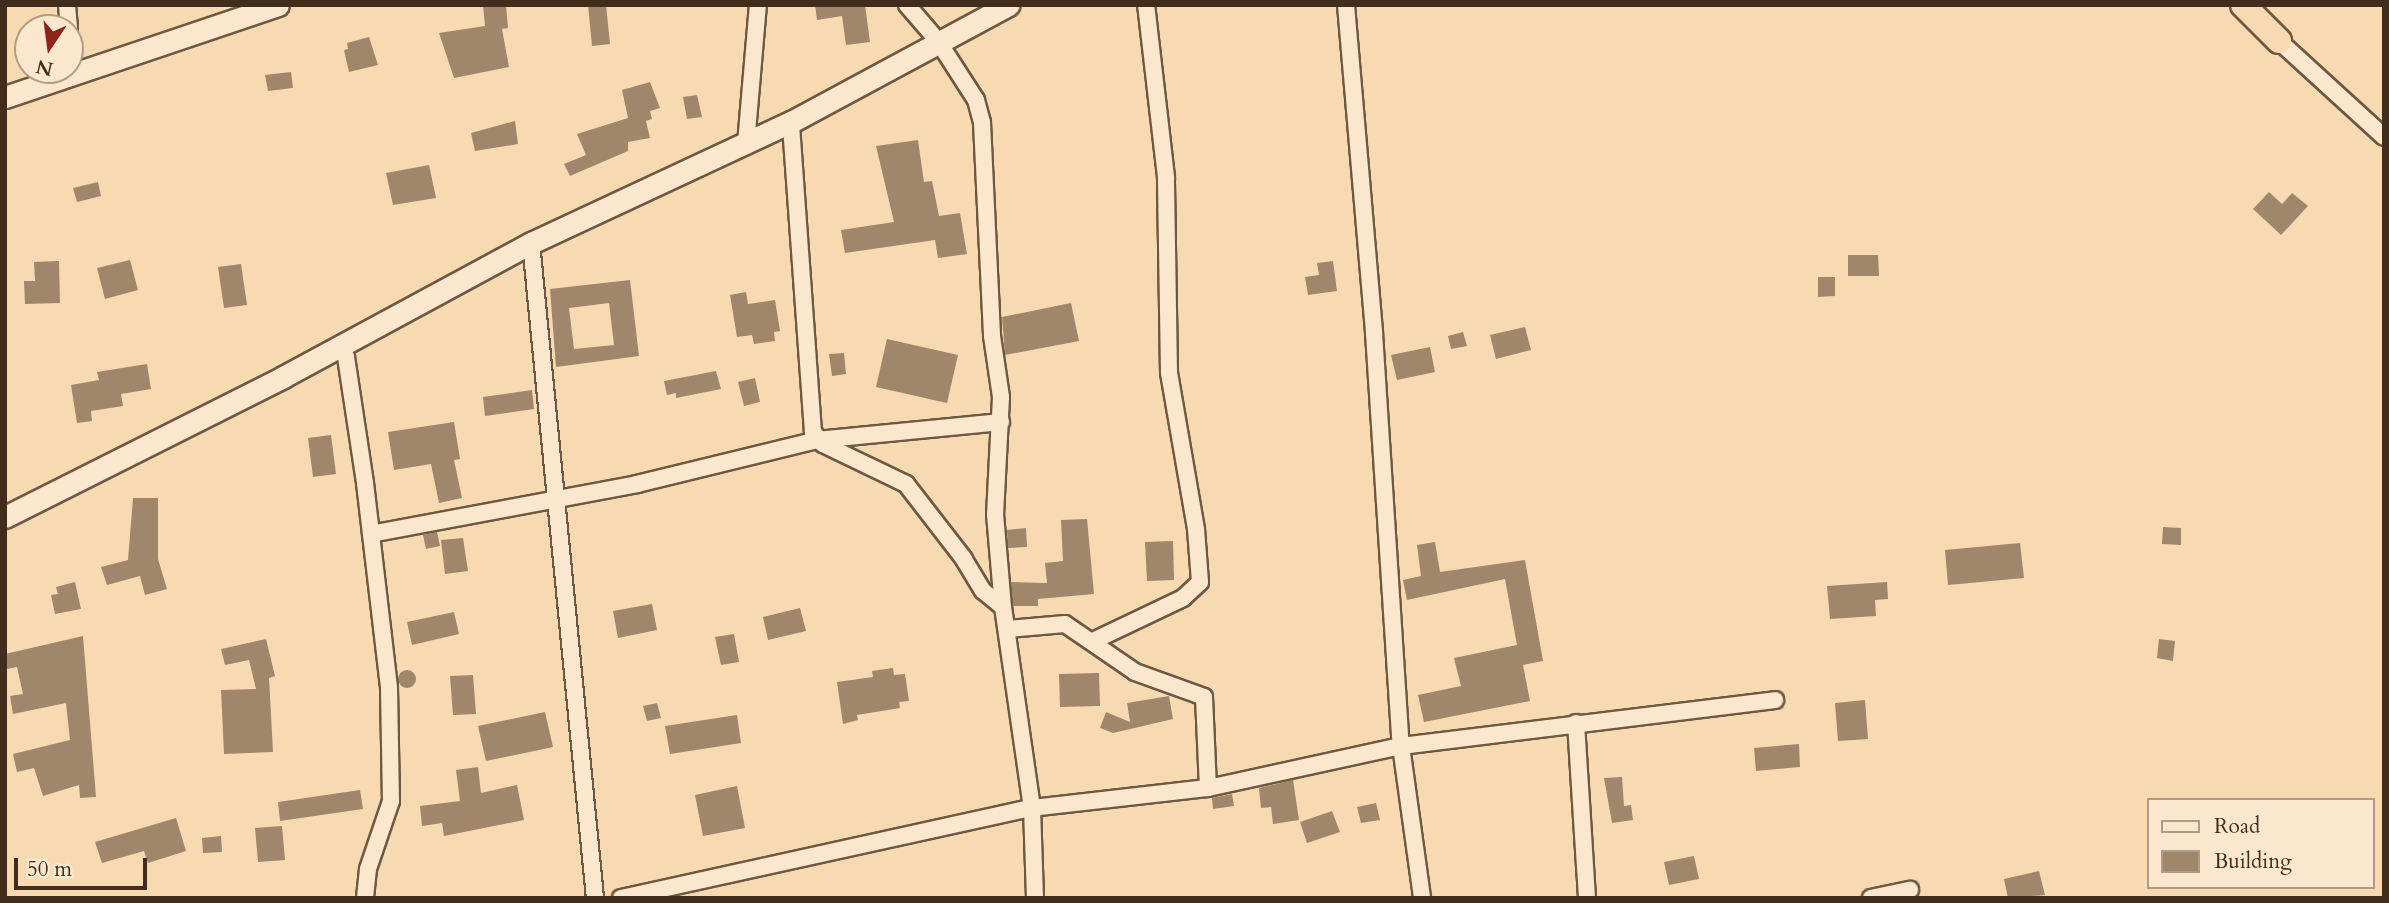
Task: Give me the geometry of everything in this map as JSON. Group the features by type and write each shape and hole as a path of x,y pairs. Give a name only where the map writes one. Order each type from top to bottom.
{"highway":[{"path":"2243,5 2279,41"}],"main road":[{"path":"84,70 247,10 278,5"},
{"path":"5,517 340,346 531,243 791,122 1008,5"},
{"path":"5,97 43,84"}],"street":[{"path":"746,144 758,5"},
{"path":"907,5 938,41 976,100 982,123 1001,422 995,514 1003,607 1032,808 1035,898"},
{"path":"1093,641 1183,598 1200,582 1196,529 1169,373 1166,177 1158,78 1146,5"},
{"path":"1346,5 1374,333 1401,746 1422,898"},
{"path":"2279,41 2384,137"},
{"path":"791,122 810,417 817,440 906,484 964,559 983,592 1003,607"},
{"path":"531,243 595,898"},
{"path":"340,346 346,357 389,688 391,801 368,869 365,898"},
{"path":"371,534 556,499 783,451 817,440 1001,422"},
{"path":"1008,629 1065,624 1135,671 1204,697 1208,788"},
{"path":"621,898 1032,808 1208,788 1401,746 1775,700"},
{"path":"1576,723 1587,898"},
{"path":"1871,898 1910,890"}],"building":[{"path":"483,5 506,5 508,28 502,29 509,67 454,78 439,33 485,26"},
{"path":"588,5 606,5 610,44 592,46"},
{"path":"815,5 865,5 870,42 846,45 842,16 817,20"},
{"path":"369,37 378,65 349,72 344,50 348,49 347,43"},
{"path":"291,72 293,88 268,91 265,75"},
{"path":"650,82 660,108 650,111 652,119 646,121 650,138 628,142 628,151 570,176 564,164 586,155 577,134 628,118 622,90"},
{"path":"697,95 702,117 687,119 683,97"},
{"path":"515,121 518,144 475,151 471,133"},
{"path":"918,140 924,182 932,181 939,216 960,213 967,254 938,258 935,240 845,253 841,230 894,222 876,146"},
{"path":"429,165 436,198 393,205 386,173"},
{"path":"98,182 101,196 77,202 73,188"},
{"path":"2269,192 2282,204 2292,193 2308,206 2281,235 2253,209"},
{"path":"1848,255 1878,255 1879,276 1848,276"},
{"path":"130,260 138,290 105,299 97,268"},
{"path":"59,261 60,303 25,304 24,281 35,281 34,262"},
{"path":"1333,261 1337,291 1308,295 1305,277 1319,275 1317,263"},
{"path":"241,264 247,305 224,308 218,267"},
{"path":"1818,277 1835,277 1835,296 1818,297"},
{"path":"630,280 639,356 556,367 550,289","holes":["609,303 614,345 574,349 569,308"]},
{"path":"746,292 748,304 775,300 780,331 774,332 775,341 754,344 752,335 737,337 730,295"},
{"path":"1071,303 1079,341 1005,355 1002,317"},
{"path":"1525,327 1531,350 1496,359 1490,335"},
{"path":"1463,332 1467,346 1451,349 1448,336"},
{"path":"887,339 958,355 947,403 876,387"},
{"path":"1430,347 1435,372 1397,380 1391,355"},
{"path":"844,353 846,374 832,376 829,354"},
{"path":"147,364 151,389 121,394 123,406 91,411 92,421 77,423 71,385 99,380 97,372"},
{"path":"716,371 721,389 676,398 676,393 667,395 664,381"},
{"path":"755,378 760,402 744,406 738,382"},
{"path":"532,390 534,409 485,416 483,397"},
{"path":"454,422 460,459 454,460 462,498 439,503 431,464 394,470 388,432"},
{"path":"331,435 336,474 313,477 308,438"},
{"path":"133,498 158,498 158,559 167,589 145,595 140,576 107,585 101,567 128,560"},
{"path":"1087,519 1094,594 1038,599 1038,606 1013,606 1011,582 1047,583 1045,563 1063,561 1061,520"},
{"path":"2163,527 2181,528 2181,545 2162,544"},
{"path":"1026,528 1027,547 1008,548 1007,530"},
{"path":"437,532 440,546 426,549 423,535"},
{"path":"463,538 468,571 445,574 441,540"},
{"path":"1173,541 1174,580 1147,581 1145,542"},
{"path":"1435,542 1440,572 1525,560 1543,661 1523,665 1530,701 1424,722 1418,695 1461,686 1454,658 1517,645 1505,579 1407,600 1403,580 1421,576 1417,545"},
{"path":"2020,543 2024,578 1948,585 1945,550"},
{"path":"75,582 81,609 55,614 51,595 58,594 56,587"},
{"path":"1887,582 1888,599 1875,600 1876,616 1830,619 1827,586"},
{"path":"652,604 657,630 618,638 613,611"},
{"path":"800,608 806,631 768,640 763,617"},
{"path":"454,612 459,634 412,645 407,622"},
{"path":"734,634 739,662 721,665 715,637"},
{"path":"83,636 96,797 80,798 79,785 43,796 34,768 17,772 13,754 70,740 66,703 13,714 10,696 23,694 17,667 7,669 5,654"},
{"path":"266,639 275,676 269,678 273,752 224,754 221,690 256,689 249,660 225,665 221,649"},
{"path":"2159,639 2175,641 2173,661 2157,658"},
{"path":"893,668 894,675 905,674 909,701 899,702 900,708 857,715 858,720 843,724 837,682 873,677 872,671"},
{"path":"407,670 413,673 416,679 413,685 407,688 401,685 398,679 401,673"},
{"path":"1099,673 1100,706 1060,707 1059,674"},
{"path":"473,675 476,714 453,715 450,676"},
{"path":"1169,696 1173,719 1113,733 1100,728 1106,712 1130,722 1127,703"},
{"path":"1865,700 1868,739 1838,741 1835,703"},
{"path":"657,703 661,718 647,721 643,706"},
{"path":"545,712 553,747 486,761 478,726"},
{"path":"737,715 741,743 670,754 665,726"},
{"path":"1799,744 1800,767 1756,771 1754,748"},
{"path":"478,767 481,793 517,785 524,820 444,836 442,823 422,826 420,806 460,801 456,770"},
{"path":"1622,777 1624,806 1631,805 1633,820 1612,823 1604,778"},
{"path":"1293,780 1299,820 1273,824 1271,807 1261,808 1259,788"},
{"path":"737,786 745,828 703,836 695,795"},
{"path":"360,790 363,809 280,821 278,802"},
{"path":"1232,794 1234,806 1213,809 1212,798"},
{"path":"1376,803 1380,820 1361,823 1357,807"},
{"path":"1332,811 1340,832 1307,843 1300,822"},
{"path":"176,818 186,851 148,863 144,851 102,863 95,842"},
{"path":"282,826 285,860 258,862 255,828"},
{"path":"221,836 222,852 203,853 202,838"},
{"path":"1694,856 1699,879 1669,885 1664,862"},
{"path":"2039,871 2045,895 2008,898 2004,879"}]}
